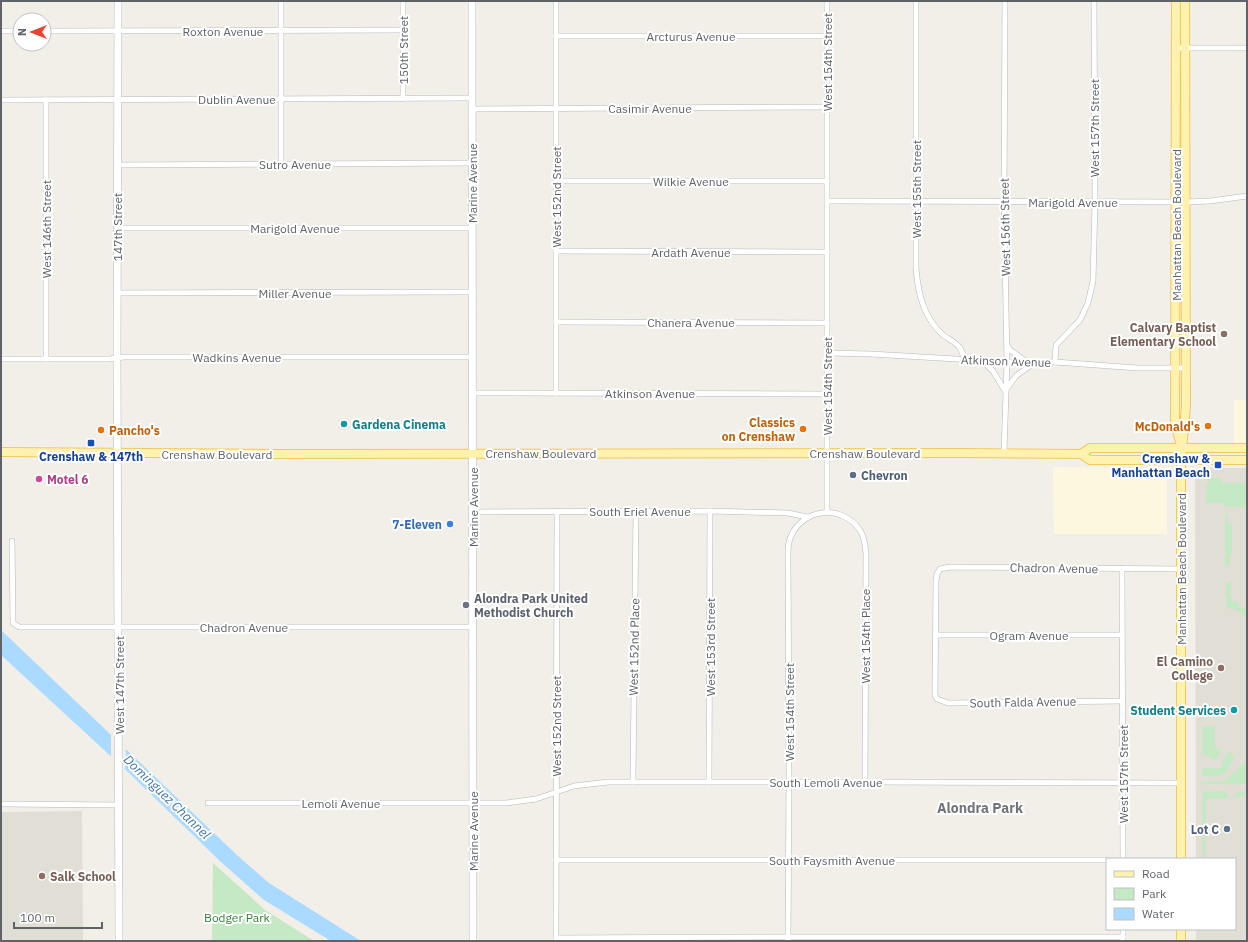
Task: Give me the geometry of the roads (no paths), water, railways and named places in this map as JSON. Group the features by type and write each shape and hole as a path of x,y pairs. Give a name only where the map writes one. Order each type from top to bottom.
{"main road":[{"name":"Manhattan Beach Boulevard","path":"1176,1 1175,368 1176,424 1182,448"},
{"name":"Manhattan Beach Boulevard","path":"1181,858 1181,460 1186,424 1186,1"},
{"name":"Crenshaw Boulevard","path":"1081,454 1090,448 1247,448"},
{"name":"Crenshaw Boulevard","path":"1,452 118,454 1004,453 1081,454 1090,460 1247,460"},
{"path":"1180,930 1181,941"}],"street":[{"name":"147th Street","path":"118,1 118,454"},
{"path":"281,1 281,165"},
{"name":"150th Street","path":"403,1 403,99"},
{"name":"Marine Avenue","path":"472,1 473,941"},
{"name":"West 152nd Street","path":"556,1 556,393"},
{"name":"West 154th Street","path":"827,1 827,512"},
{"name":"West 155th Street","path":"916,1 916,268 920,298 924,309 936,327 942,334 959,347 965,359"},
{"name":"West 156th Street","path":"1004,453 1007,362 1004,202 1005,1"},
{"name":"West 157th Street","path":"1055,362 1056,345 1080,320 1092,291 1095,202 1094,1"},
{"name":"Roxton Avenue","path":"52,30 402,30"},
{"path":"1,31 12,31"},
{"name":"Arcturus Avenue","path":"556,36 827,36"},
{"path":"1176,48 1247,48"},
{"name":"Dublin Avenue","path":"1,100 472,98"},
{"name":"West 146th Street","path":"46,100 46,359"},
{"name":"Casimir Avenue","path":"472,109 827,107"},
{"name":"Sutro Avenue","path":"117,164 281,165 472,163"},
{"name":"Wilkie Avenue","path":"556,181 827,181"},
{"name":"Marigold Avenue","path":"827,201 1186,202 1210,201 1247,196"},
{"name":"Marigold Avenue","path":"118,228 472,228"},
{"name":"Ardath Avenue","path":"556,251 827,252"},
{"name":"Miller Avenue","path":"117,293 473,292"},
{"name":"Chanera Avenue","path":"556,322 827,323"},
{"path":"1006,344 1010,350 1028,362"},
{"name":"Atkinson Avenue","path":"827,353 1007,362 1055,362 1138,368 1186,368"},
{"name":"Wadkins Avenue","path":"1,359 109,359 124,357 473,357"},
{"path":"981,360 993,371 1005,391 1016,376 1036,362"},
{"name":"Atkinson Avenue","path":"473,393 827,394"},
{"name":"West 147th Street","path":"118,454 119,941"},
{"name":"West 152nd Street","path":"556,939 557,511"},
{"name":"West 152nd Place","path":"633,782 636,511"},
{"name":"South Eriel Avenue","path":"473,512 710,511 788,513 807,517"},
{"name":"West 153rd Street","path":"709,782 710,511"},
{"path":"807,517 816,513 827,512"},
{"name":"West 154th Place","path":"827,512 842,516 853,522 861,532 865,542 865,782"},
{"name":"West 154th Street","path":"788,939 788,555 789,542 793,532 807,517"},
{"name":"Chadron Avenue","path":"12,541 13,623 19,627 473,627"},
{"name":"Chadron Avenue","path":"936,635 936,581 937,574 940,569 950,567 1181,569"},
{"name":"West 157th Street","path":"1122,568 1123,858"},
{"name":"Ogram Avenue","path":"936,635 1122,635"},
{"name":"South Falda Avenue","path":"936,635 935,695 937,699 948,703 1123,701"},
{"name":"South Lemoli Avenue","path":"473,803 517,802 536,799 574,786 597,783 1181,783"},
{"name":"Lemoli Avenue","path":"208,804 473,803"},
{"path":"1,804 119,805"},
{"name":"South Faysmith Avenue","path":"556,860 1106,860"},
{"path":"556,939 1123,939"}],"water":[{"name":"Dominguez Channel","path":"1,630 238,856 269,883 361,941 331,941 264,900 221,862 128,772 1,655"}],"place":[{"name":"Calvary Baptist Elementary School","path":"1224,334"},
{"name":"Gardena Cinema","path":"344,424"},
{"name":"McDonald's","path":"1208,426"},
{"name":"Classics on Crenshaw","path":"803,429"},
{"name":"Pancho's","path":"101,430"},
{"name":"Crenshaw & 147th","path":"91,443"},
{"name":"Crenshaw & Manhattan Beach","path":"1218,465"},
{"name":"Chevron","path":"853,475"},
{"name":"Motel 6","path":"39,479"},
{"name":"7-Eleven","path":"450,524"},
{"name":"Alondra Park United Methodist Church","path":"466,605"},
{"name":"El Camino College","path":"1221,668"},
{"name":"Student Services","path":"1234,710"},
{"name":"Lot C","path":"1227,829"},
{"name":"Salk School","path":"42,876"}],"district":[{"name":"Alondra Park","path":"980,808"}],"park label":[{"name":"Bodger Park","path":"237,917"}]}
